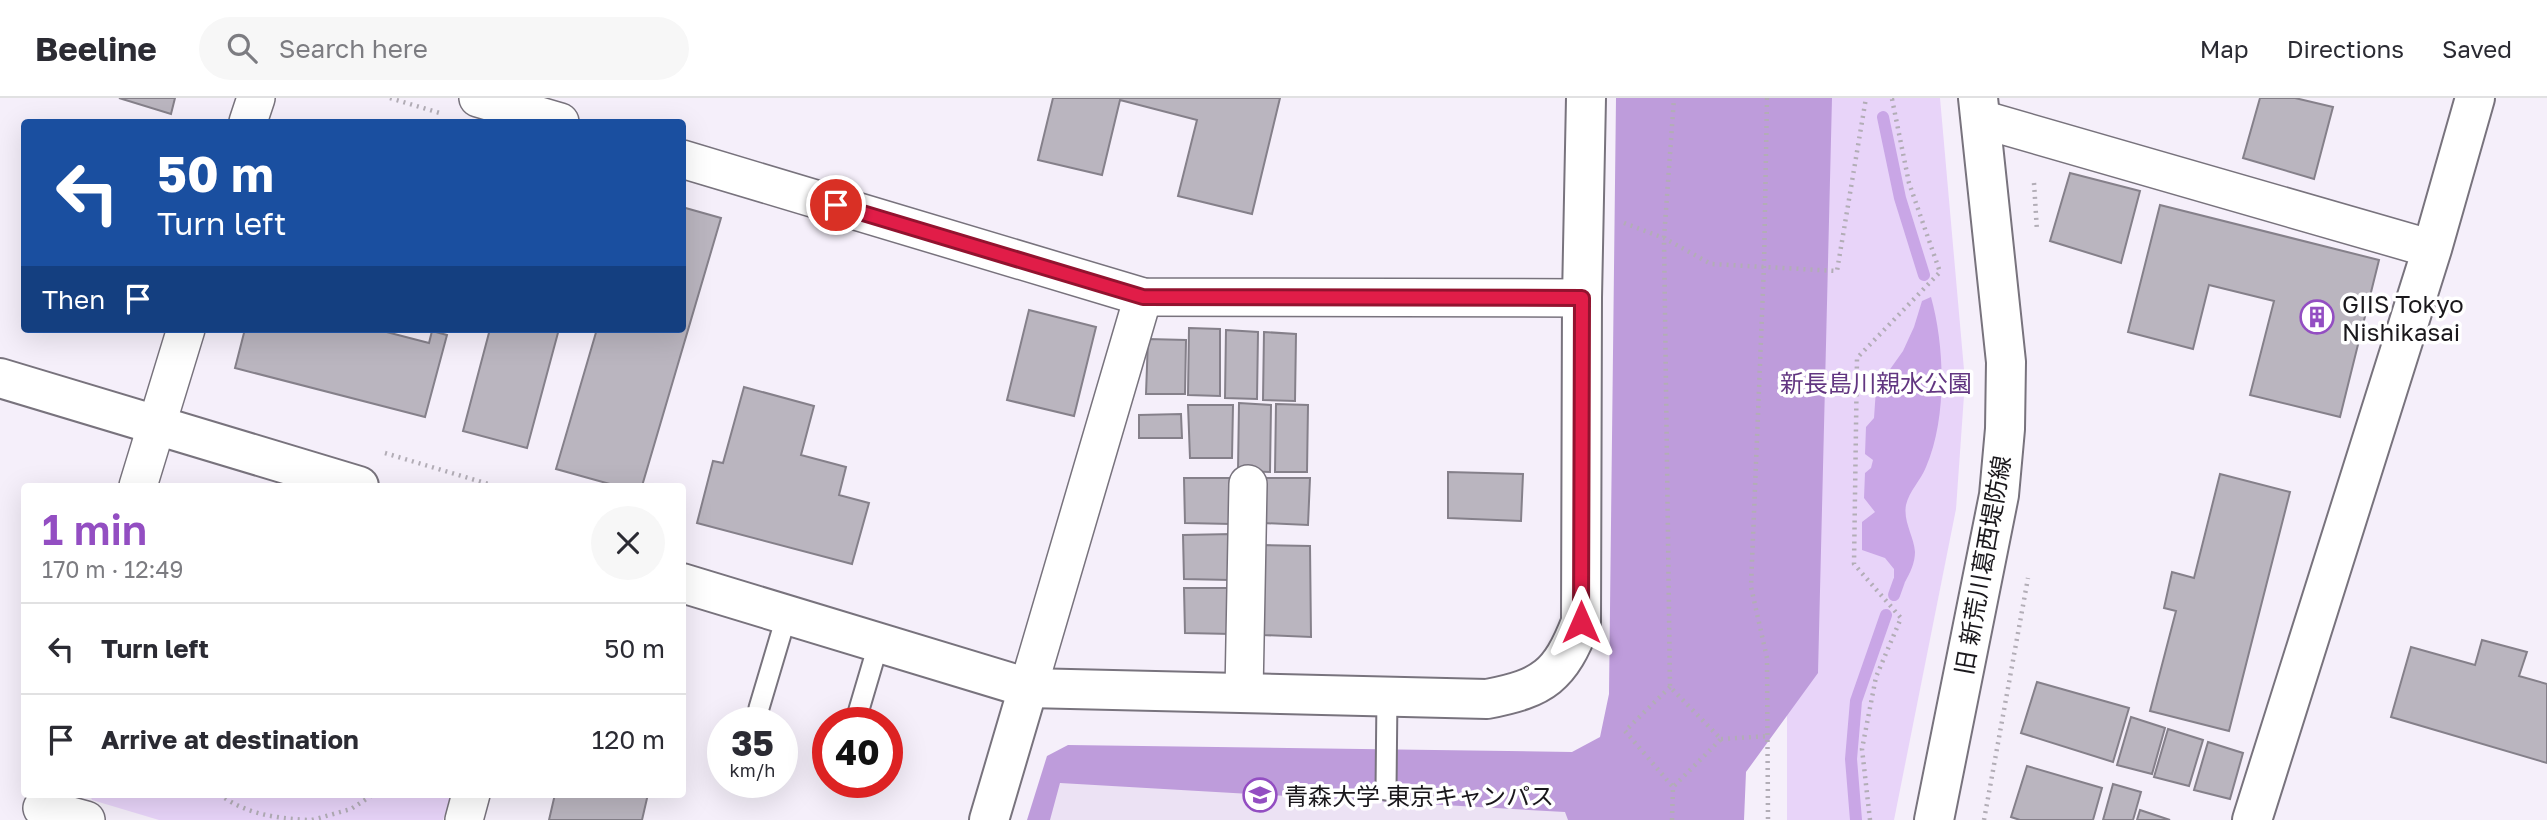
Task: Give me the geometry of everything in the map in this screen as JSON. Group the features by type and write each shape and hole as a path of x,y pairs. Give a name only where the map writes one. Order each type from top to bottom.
{"street":[{"path":"249,119 256,98"},
{"path":"686,584 1028,688 1487,699 1520,692 1552,676 1570,651 1581,622 1586,98"},
{"path":"2252,820 2432,249 2475,98"},
{"path":"464,107 541,119"},
{"path":"1980,109 2432,249"},
{"name":"旧 新荒川葛西堤防線","path":"1934,820 1999,495 2005,429 2006,362 1980,109"},
{"path":"686,160 1143,297 1582,298"},
{"path":"989,820 1143,297"},
{"path":"139,483 185,333"},
{"path":"0,377 156,427 349,483"},
{"path":"1244,693 1248,484"},
{"path":"464,820 470,798"},
{"path":"42,808 86,820"}],"lane":[{"path":"759,707 787,614"},
{"path":"860,707 879,642"},
{"path":"1386,790 1387,696"}],"path":[{"path":"390,98 464,107"},
{"path":"1674,98 1664,237 1670,687 1721,739"},
{"path":"1767,98 1764,265 1751,587 1767,658 1768,820"},
{"path":"1619,220 1664,237 1712,264 1837,271 1866,98"},
{"path":"1870,820 1863,749 1876,677 1902,618 1854,564 1857,358 1940,272 1909,183 1892,99 1889,98"},
{"path":"378,451 485,483"},
{"path":"1670,687 1625,731 1672,787 1672,820"},
{"path":"1672,787 1721,739 1769,736"},
{"path":"224,798 232,804 270,818 307,820"},
{"path":"312,820 351,809 367,798"},
{"path":"252,820 254,813"}],"shaded area":[{"path":"1616,98 1832,98 1818,673 1746,772 1744,820 1568,820 1565,812 1060,783 1050,820 1027,820 1047,756 1068,745 1572,752 1600,737 1609,694"},
{"path":"1931,297 1939,338 1941,405 1933,448 1924,472 1906,505 1906,517 1915,552 1905,582 1894,579 1894,569 1885,558 1862,550 1862,522 1875,512 1864,498 1865,473 1871,468 1873,460 1865,454 1866,427 1874,418 1876,389 1903,351 1922,301"},
{"name":"青森大学 東京キャンパス","path":"1046,770 1575,801 1581,820 1031,820"}],"green space":[{"name":"新長島川親水公園","path":"1790,98 1940,98 1965,381 1956,509 1894,820 1787,820"},
{"path":"91,798 450,798 443,820 159,820"}],"building":[{"path":"119,98 175,98 171,114"},
{"path":"1053,98 1280,98 1252,214 1178,196 1197,120 1120,100 1102,175 1038,160"},
{"path":"2260,98 2295,98 2333,107 2314,179 2243,158"},
{"path":"2070,173 2140,191 2121,263 2050,241"},
{"name":"GIIS Tokyo Nishikasai","path":"2160,205 2379,260 2340,417 2250,395 2274,301 2209,285 2193,349 2128,332"},
{"path":"686,208 721,218 643,483 606,483 556,469 596,333 686,333"},
{"path":"1029,310 1096,327 1074,416 1007,400"},
{"path":"1189,328 1220,329 1220,396 1188,395"},
{"path":"1226,330 1258,332 1257,399 1225,398"},
{"path":"1264,332 1296,334 1295,401 1263,400"},
{"path":"244,333 390,333 429,343 432,333 447,335 425,417 235,368"},
{"path":"489,333 558,333 527,448 463,431"},
{"path":"1148,339 1186,340 1185,394 1146,394"},
{"path":"744,387 814,406 801,455 846,467 839,495 869,503 852,564 697,523 713,461 723,463"},
{"path":"1239,403 1271,405 1270,472 1238,471"},
{"path":"1276,404 1308,405 1307,472 1275,472"},
{"path":"1188,405 1233,405 1232,458 1190,458"},
{"path":"1181,414 1182,438 1139,438 1139,415"},
{"path":"1448,472 1523,474 1521,521 1448,518"},
{"path":"2220,474 2290,492 2229,731 2150,711 2176,611 2164,608 2172,572 2194,578"},
{"path":"1184,478 1232,478 1231,524 1185,523"},
{"path":"1262,478 1310,478 1308,525 1263,523"},
{"path":"1231,534 1230,580 1184,579 1183,535"},
{"path":"1263,545 1310,546 1311,637 1263,635"},
{"path":"1184,588 1232,588 1231,634 1185,633"},
{"path":"2482,640 2527,652 2519,676 2547,684 2547,763 2391,717 2411,647 2475,665"},
{"path":"2037,682 2129,708 2113,762 2021,733"},
{"path":"2131,717 2165,728 2152,774 2117,765"},
{"path":"2168,729 2203,740 2189,786 2154,777"},
{"path":"2208,742 2243,753 2230,799 2194,790"},
{"path":"2027,766 2102,788 2093,820 2020,820 2011,817"},
{"path":"2113,784 2141,792 2133,820 2103,820"},
{"path":"554,798 647,798 642,820 549,820"},
{"path":"2140,810 2170,820 2137,820"}],"waterway":[{"path":"1883,117 1900,198 1924,275"},
{"path":"1894,595 1899,581"},
{"path":"1856,820 1851,759 1856,701 1886,615"}],"place":[{"name":"GIIS Tokyo Nishikasai","path":"2317,317"},
{"name":"青森大学 東京キャンパス","path":"1260,795"}],"route":[{"path":"836,205 1143,297 1582,298 1581,622"}]}
